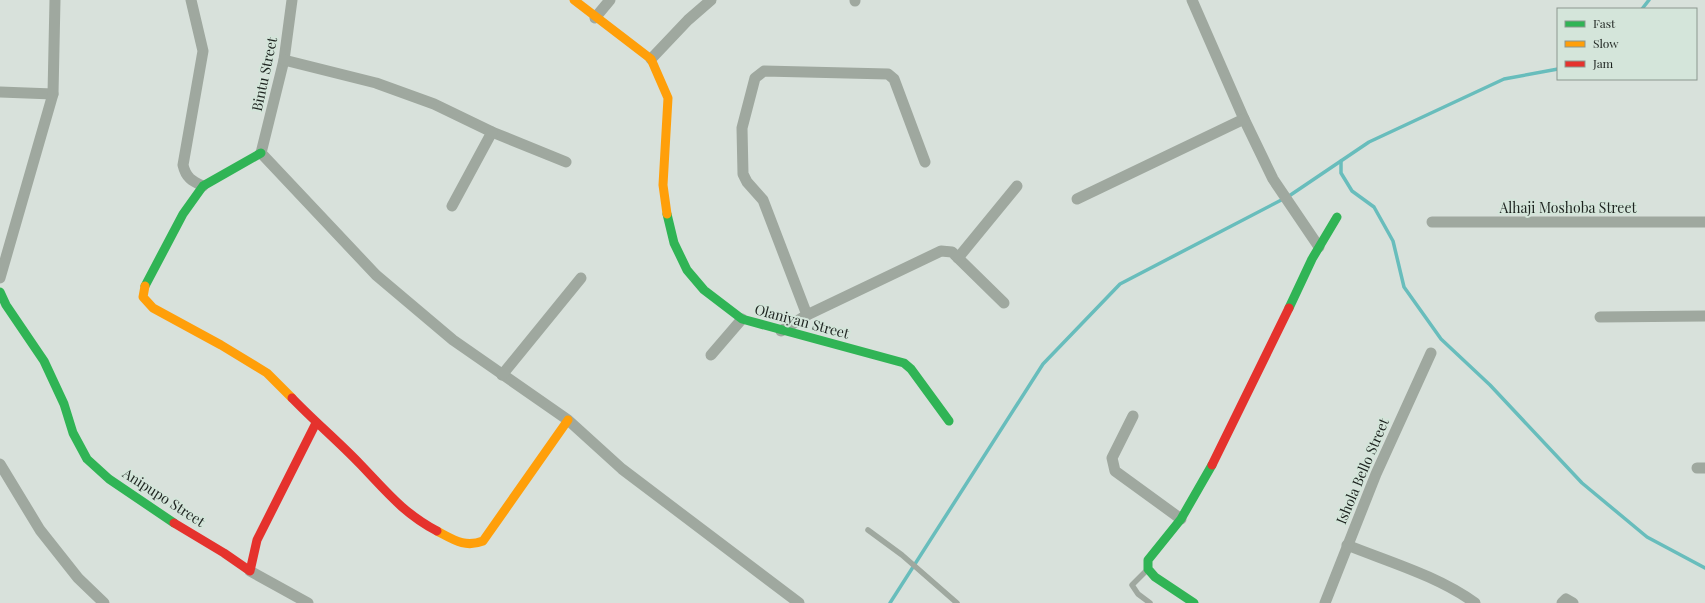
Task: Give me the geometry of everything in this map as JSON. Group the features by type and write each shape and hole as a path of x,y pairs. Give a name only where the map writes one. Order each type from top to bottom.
{"street":[{"path":"0,278 53,94 55,0"},
{"path":"192,0 202,50 183,165 185,173 190,180 203,186"},
{"name":"Bintu Street","path":"261,153 284,60 292,0"},
{"path":"574,0 595,18 651,59 688,20 711,0"},
{"path":"595,18 610,0"},
{"path":"1192,0 1244,119 1273,179 1291,208 1319,247"},
{"name":"Olaniyan Street","path":"651,59 668,98 663,185 667,215 674,243 687,270 704,290 742,319 780,331 904,363 911,369 949,421"},
{"path":"284,60 376,83 434,104 492,132 566,162"},
{"path":"807,315 763,200 747,182 743,174 742,128 754,78 764,71 888,74 894,79 925,162"},
{"path":"0,92 53,94"},
{"path":"1077,199 1244,119"},
{"path":"452,206 492,132"},
{"path":"568,420 483,541 473,545 458,542 417,520 391,498 359,463 316,424 267,373 221,345 153,308 143,297 145,285 179,222 203,186 261,153 376,275 453,340 568,420 622,469 799,603"},
{"path":"958,258 1017,186"},
{"path":"1194,603 1155,577 1148,569 1148,560 1181,519 1216,459 1278,327 1319,247 1337,217"},
{"name":"Alhaji Moshoba Street","path":"1432,222 1705,222"},
{"path":"780,331 807,315 941,251 952,252 1004,303"},
{"path":"502,375 581,278"},
{"name":"Anipupo Street","path":"0,292 6,305 44,361 64,404 73,433 87,459 109,479 155,512 224,553 250,571"},
{"path":"1600,317 1705,316"},
{"path":"711,355 742,319"},
{"name":"Ishola Bello Street","path":"1325,603 1376,474 1431,353"},
{"path":"1133,416 1112,458 1115,471 1181,519"},
{"path":"308,603 250,571 257,540 316,424"},
{"path":"0,464 40,530 78,578 104,603"},
{"path":"1347,545 1425,577 1462,594 1475,603"},
{"path":"1562,603 1566,599 1573,603"}],"lane":[{"path":"868,530 902,555 957,603"},
{"path":"1148,569 1132,585 1138,594 1150,603"}],"waterway":[{"path":"1643,8 1649,0"},
{"path":"890,603 1043,364 1120,284 1289,196 1369,142 1504,79 1557,69"},
{"path":"1341,161 1341,173 1352,191 1374,207 1393,241 1404,287 1441,339 1490,385 1582,483 1647,537 1705,568"}],"traffic: fast":[{"path":"145,286 183,214 203,186 261,153"},
{"path":"667,214 674,243 687,270 704,290 742,319 904,363 911,369 949,421"},
{"path":"1289,308 1312,259 1337,217"},
{"path":"0,292 6,305 44,361 64,404 73,433 87,459 109,479 174,523"},
{"path":"1194,603 1155,577 1148,569 1148,560 1181,519 1212,465"}],"traffic: slow":[{"path":"574,0 651,59 668,98 663,185 667,214"},
{"path":"145,286 143,297 153,308 221,345 267,373 292,398"},
{"path":"437,531 460,542 471,544 483,541 568,420"}],"traffic: jam":[{"path":"1212,465 1289,308"},
{"path":"292,398 396,501 414,517 437,531"},
{"path":"174,523 224,553 250,571 257,540 316,423"}]}
